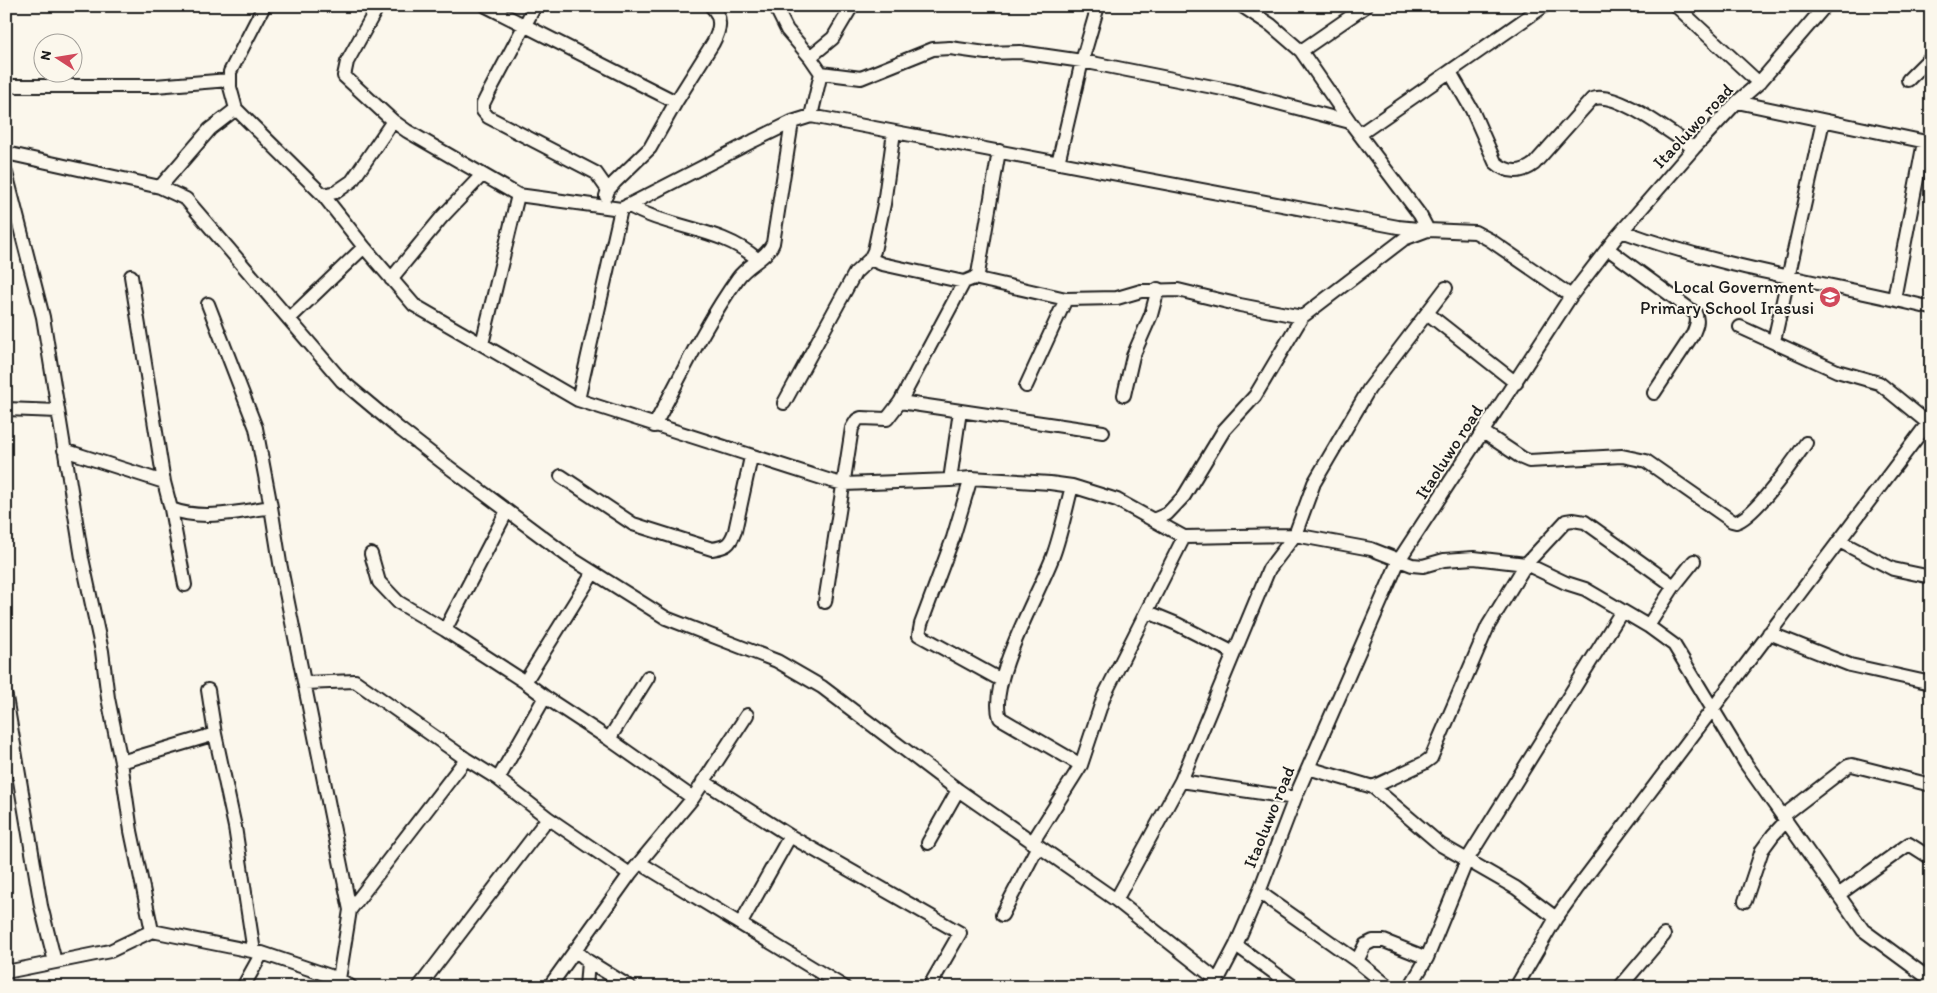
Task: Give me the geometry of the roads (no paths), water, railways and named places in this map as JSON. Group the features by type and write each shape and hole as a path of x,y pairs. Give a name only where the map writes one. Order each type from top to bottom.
{"street":[{"path":"264,6 230,72 229,80 236,109 323,195 364,247 414,305 578,400 831,482 844,484 971,478 1072,486 1118,500 1184,537 1295,535 1371,549 1412,565 1423,566 1444,560 1474,558 1526,564 1566,583 1598,595 1648,626 1674,645 1746,764 1863,930 1927,981"},
{"path":"378,6 347,62 344,76 393,121 518,195 624,207 714,235 747,250 757,259"},
{"path":"486,6 676,102"},
{"path":"535,6 483,104 483,111 488,118 596,173 608,190"},
{"path":"602,206 608,190 650,148 718,34 720,23 717,12 711,6"},
{"path":"775,6 787,30 821,73 812,116"},
{"path":"810,57 833,38 852,6"},
{"path":"1058,162 1082,61 1098,6"},
{"path":"1242,6 1271,25 1301,51 1350,122 1420,215 1428,230"},
{"path":"1301,51 1366,6"},
{"path":"1360,134 1544,6"},
{"path":"1676,6 1759,83"},
{"name":"Itaoluwo road","path":"1215,984 1236,945 1259,892 1295,798 1399,560 1571,296 1622,232 1694,148 1737,102 1759,83 1825,6"},
{"path":"821,73 861,78 933,49 941,48 986,53 1020,52 1082,61 1233,91 1350,122"},
{"path":"1908,80 1931,57"},
{"path":"1450,72 1472,110 1495,162 1500,167 1509,171 1518,172 1526,170 1534,164 1592,99 1598,97 1616,100 1628,106 1694,148"},
{"path":"6,86 155,86 229,80"},
{"path":"1737,102 1928,142 1894,299"},
{"path":"160,187 210,129 236,109"},
{"path":"578,400 624,207 792,122 812,116 1398,227 1475,232 1490,240 1571,296"},
{"path":"323,195 336,192 352,181 393,121"},
{"path":"1774,341 1823,121"},
{"path":"654,426 713,317 740,276 757,259 770,251 773,243 792,122"},
{"path":"784,403 855,273 870,259 874,251 884,204 894,132"},
{"path":"824,602 854,424 861,418 887,419 900,402 969,280 980,268 999,151"},
{"path":"6,154 160,187 186,199 342,381 397,427 507,511 593,573 666,618 777,661 822,687 958,790 1116,900 1215,984"},
{"path":"6,173 43,317 82,558 102,651 108,698 122,762 130,831 152,931"},
{"path":"391,279 442,217 482,175"},
{"path":"482,344 518,195"},
{"path":"1153,520 1167,514 1184,496 1224,430 1255,396 1302,317 1404,239 1428,230"},
{"path":"1622,232 1661,246 1788,277 1931,308"},
{"path":"289,319 364,247"},
{"path":"1608,249 1695,313 1698,318 1693,334 1654,392"},
{"path":"870,259 882,264 1066,299 1117,298 1140,291 1158,289 1178,290 1302,317"},
{"path":"131,276 164,482 185,585"},
{"path":"1116,900 1181,781 1269,569 1295,535 1314,483 1364,398 1446,288"},
{"path":"1124,395 1133,356 1151,315 1158,289"},
{"path":"1026,386 1066,299"},
{"path":"208,304 256,428 280,563 350,910 339,979"},
{"path":"1427,313 1516,383"},
{"path":"1516,987 1556,918 1712,708 1930,421 1880,383 1837,370 1740,327"},
{"path":"900,402 1103,432"},
{"path":"6,409 58,411"},
{"path":"950,480 960,412"},
{"path":"1483,432 1529,461 1622,456 1646,461 1736,522 1747,516 1780,480 1806,443"},
{"path":"64,450 164,482"},
{"path":"562,476 633,524 712,549 724,548 731,542 735,531 751,457"},
{"path":"971,478 953,538 921,624 919,635 1002,680"},
{"path":"1072,486 1053,556 1022,624 1002,680 998,711 1000,718 1081,765"},
{"path":"171,509 184,514 221,514 271,507"},
{"path":"445,630 507,511"},
{"path":"1373,787 1431,758 1488,626 1526,564 1566,521 1585,522 1674,586"},
{"path":"1002,915 1035,845 1081,765 1104,696 1148,612 1184,537"},
{"path":"1839,541 1893,569 1931,577"},
{"path":"371,554 379,582 398,602 525,682 693,798"},
{"path":"1648,626 1674,586 1694,561"},
{"path":"525,682 593,573"},
{"path":"1410,987 1427,958 1467,860 1622,611"},
{"path":"1148,612 1177,624 1234,653"},
{"path":"1770,632 1850,665 1931,683"},
{"path":"609,739 648,677"},
{"path":"304,683 355,681 466,759 498,779 548,818 630,874"},
{"path":"208,690 258,952 243,987"},
{"path":"6,697 12,760 41,906 55,962"},
{"path":"498,779 545,697"},
{"path":"548,987 630,874 693,798 747,715"},
{"path":"122,762 215,734"},
{"path":"350,910 466,759"},
{"path":"1745,901 1762,850 1785,819 1848,766 1852,765 1931,785"},
{"path":"1308,768 1373,787 1441,845 1516,888 1556,918"},
{"path":"703,781 790,836 960,933 929,987"},
{"path":"1181,781 1295,798"},
{"path":"928,843 958,790"},
{"path":"418,987 548,818"},
{"path":"741,923 790,836"},
{"path":"1838,895 1909,844 1931,858"},
{"path":"640,863 844,987"},
{"path":"1259,892 1357,961 1389,987"},
{"path":"6,972 110,951 152,931 258,952 339,979 351,987"},
{"path":"1620,987 1664,935"},
{"path":"1357,961 1365,945 1379,940 1427,958"},
{"path":"1236,945 1294,987"},
{"path":"575,950 588,961 630,987"},
{"path":"586,987 588,961"}],"place":[{"name":"Local Government Primary School Irasusi","path":"1830,297"}]}
